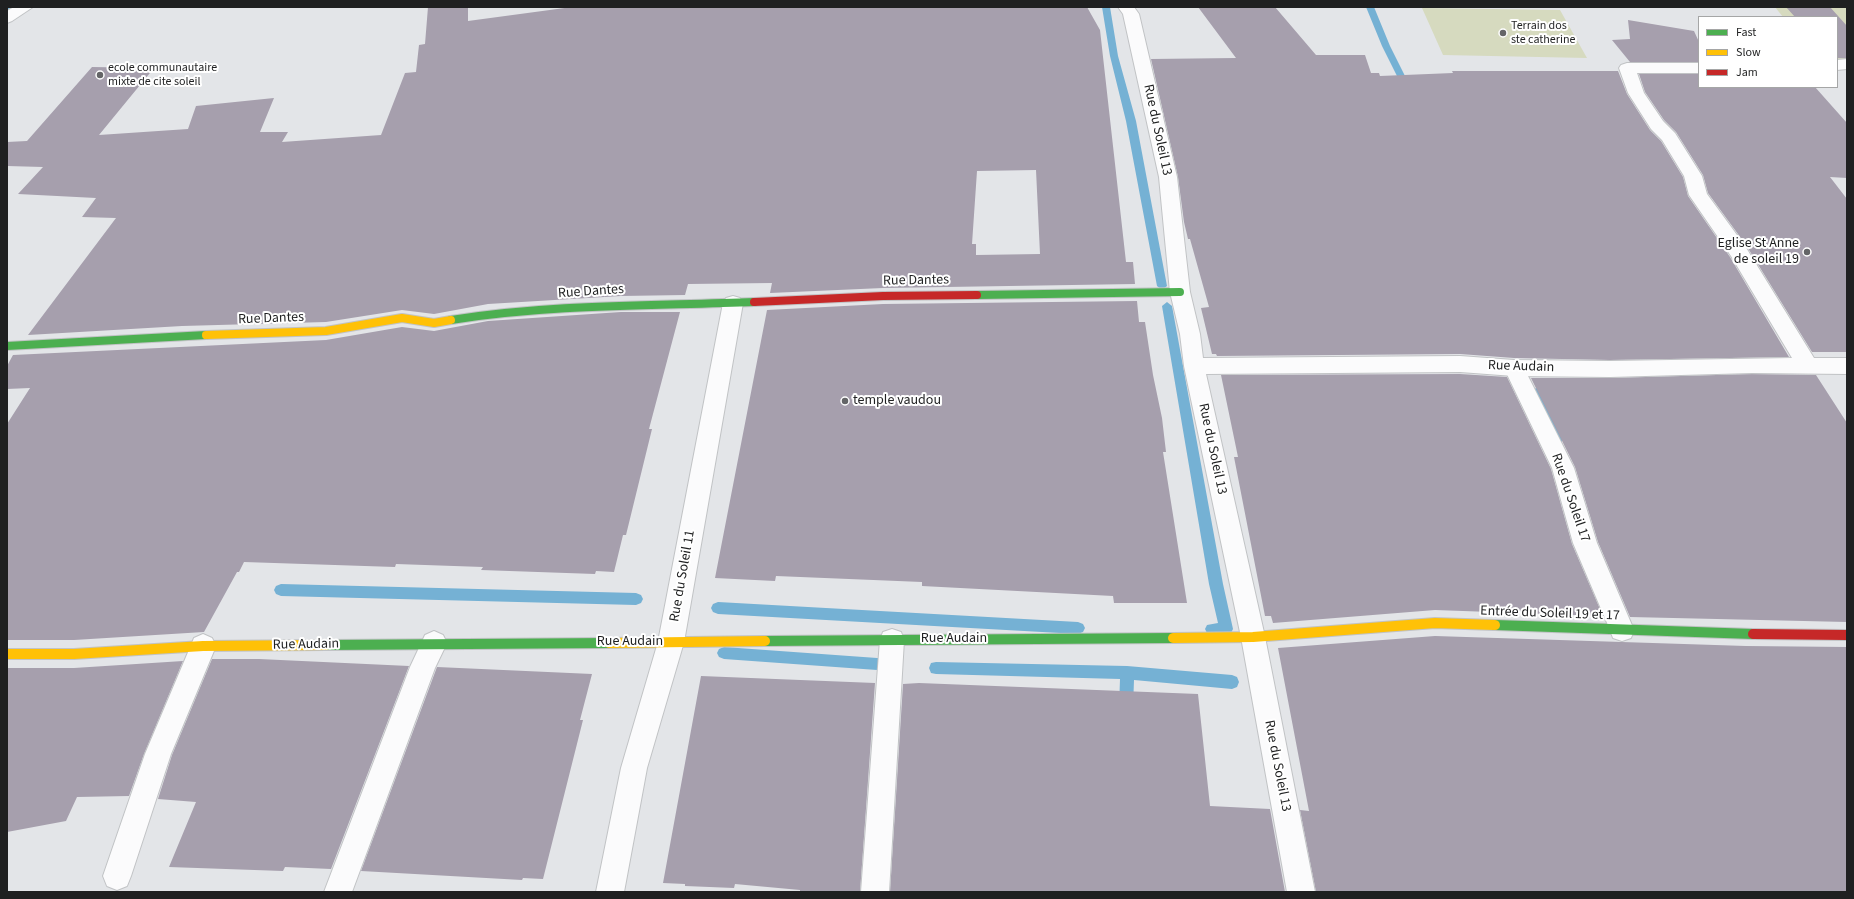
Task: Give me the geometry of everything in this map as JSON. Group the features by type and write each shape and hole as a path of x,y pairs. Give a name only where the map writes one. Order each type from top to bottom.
{"street":[{"path":"7,18 25,7"},
{"name":"Rue du Soleil 13","path":"1126,7 1131,14 1168,177 1180,292 1190,334 1194,366 1253,637 1302,892"},
{"path":"1698,68 1627,68 1636,93 1657,125 1669,136 1692,176 1698,195 1738,251 1808,366"},
{"name":"Rue Dantes","path":"7,346 182,336 326,331 402,318 434,323 488,313 621,304 733,303 890,295 1180,292"},
{"name":"Rue du Soleil 11","path":"610,892 634,768 671,642 733,303"},
{"name":"Rue Audain","path":"1194,366 1460,364 1514,368 1610,369 1752,365 1847,366"},
{"name":"Rue du Soleil 17","path":"1514,368 1563,468 1585,543 1622,630"},
{"name":"Entrée du Soleil 19 et 17","path":"1253,637 1435,624 1847,635"},
{"name":"Rue Audain","path":"7,654 74,654 203,646 1253,637"},
{"path":"875,892 892,640"},
{"path":"338,892 423,668 434,643"},
{"path":"117,876 158,754 203,646"}],"green space":[{"path":"1775,7 1847,7 1847,69 1838,69 1838,16 1782,16"},
{"name":"Terrain dos ste catherine","path":"1422,8 1560,10 1587,58 1443,55"}],"building":[{"path":"428,7 468,7 468,21 572,7 1087,7 1100,30 1126,262 1133,262 1135,284 883,288 770,293 772,283 688,284 685,295 621,296 488,304 434,314 402,310 326,322 182,326 28,335 116,218 82,217 96,198 18,194 43,167 7,166 7,142 27,141 92,67 154,68 99,135 188,129 196,106 274,98 260,132 288,132 282,142 381,135 405,73 416,72 419,45 425,44","holes":["1036,170 1040,254 976,255 976,244 972,244 977,171"]},
{"path":"1198,7 1275,7 1316,55 1365,55 1371,73 1379,73 1380,76 1453,73 1452,71 1618,71 1627,94 1650,130 1661,141 1683,177 1688,196 1730,257 1789,357 1610,360 1514,358 1460,354 1217,356 1216,354 1212,354 1201,308 1209,307 1184,222 1178,177 1151,59 1236,58"},
{"path":"1786,7 1830,7 1847,26 1847,58 1838,58 1838,16 1794,16"},
{"path":"1628,20 1694,31 1698,40 1698,62 1630,62 1612,40 1630,39"},
{"path":"1639,74 1698,74 1698,88 1816,88 1847,123 1847,178 1830,177 1847,199 1847,352 1812,352 1746,245 1708,193 1703,175 1676,132 1664,120 1645,92"},
{"path":"1137,301 1139,322 1145,322 1153,375 1162,418 1166,452 1163,452 1187,603 1114,603 1113,596 922,586 922,582 776,576 775,581 715,578 767,310 883,304"},
{"path":"621,312 680,312 649,429 652,429 626,535 623,535 614,572 596,571 595,574 481,570 483,567 396,564 395,567 244,562 204,632 74,640 7,640 7,424 30,388 7,389 7,366 13,355 326,340 402,327 434,331 488,321"},
{"path":"1460,374 1507,377 1551,469 1572,544 1603,616 1435,610 1273,623 1271,616 1265,616 1234,457 1238,457 1221,375"},
{"path":"1752,374 1816,375 1847,423 1847,622 1630,617 1598,542 1575,467 1531,378 1610,378"},
{"path":"1435,636 1746,646 1847,647 1847,892 1316,892 1300,810 1309,811 1278,648"},
{"path":"212,659 259,659 409,666 331,869 285,867 283,871 169,867 196,802 158,799 172,755"},
{"path":"183,661 144,754 129,796 77,797 66,821 7,832 7,668 74,668"},
{"path":"437,667 592,674 580,720 583,720 543,879 523,878 522,880 361,871"},
{"path":"701,676 875,683 860,892 800,892 800,890 735,884 734,888 685,886 685,884 663,883"},
{"path":"919,683 1198,694 1210,806 1270,809 1285,892 890,892 903,684"}],"waterway":[{"path":"1106,7 1114,56 1131,121 1162,286"},
{"path":"1370,7 1386,46 1408,90"},
{"path":"1167,306 1216,584 1226,629 1212,629"},
{"path":"1537,392 1551,421 1557,440"},
{"path":"281,590 636,599"},
{"path":"718,608 1078,628"},
{"path":"724,653 891,665"},
{"path":"936,668 1127,673"},
{"path":"1126,708 1127,673"},
{"path":"1127,673 1232,682"}],"traffic: fast":[{"path":"977,295 1180,292"},
{"path":"451,320 489,314 564,307 754,302"},
{"path":"7,346 206,335"},
{"path":"1495,625 1753,634"},
{"path":"765,641 1173,638"},
{"path":"326,645 609,643"}],"traffic: slow":[{"path":"206,335 326,331 402,318 434,323 451,320"},
{"path":"1173,638 1253,637 1435,623 1495,625"},
{"path":"609,643 765,641"},
{"path":"7,654 74,654 203,646 326,645"}],"traffic: jam":[{"path":"754,302 883,296 977,295"},
{"path":"1753,634 1847,635"}],"place":[{"name":"Terrain dos ste catherine","path":"1503,33"},
{"name":"ecole communautaire mixte de cite soleil","path":"100,75"},
{"name":"Eglise St Anne de soleil 19","path":"1807,252"},
{"name":"temple vaudou","path":"845,401"}]}
